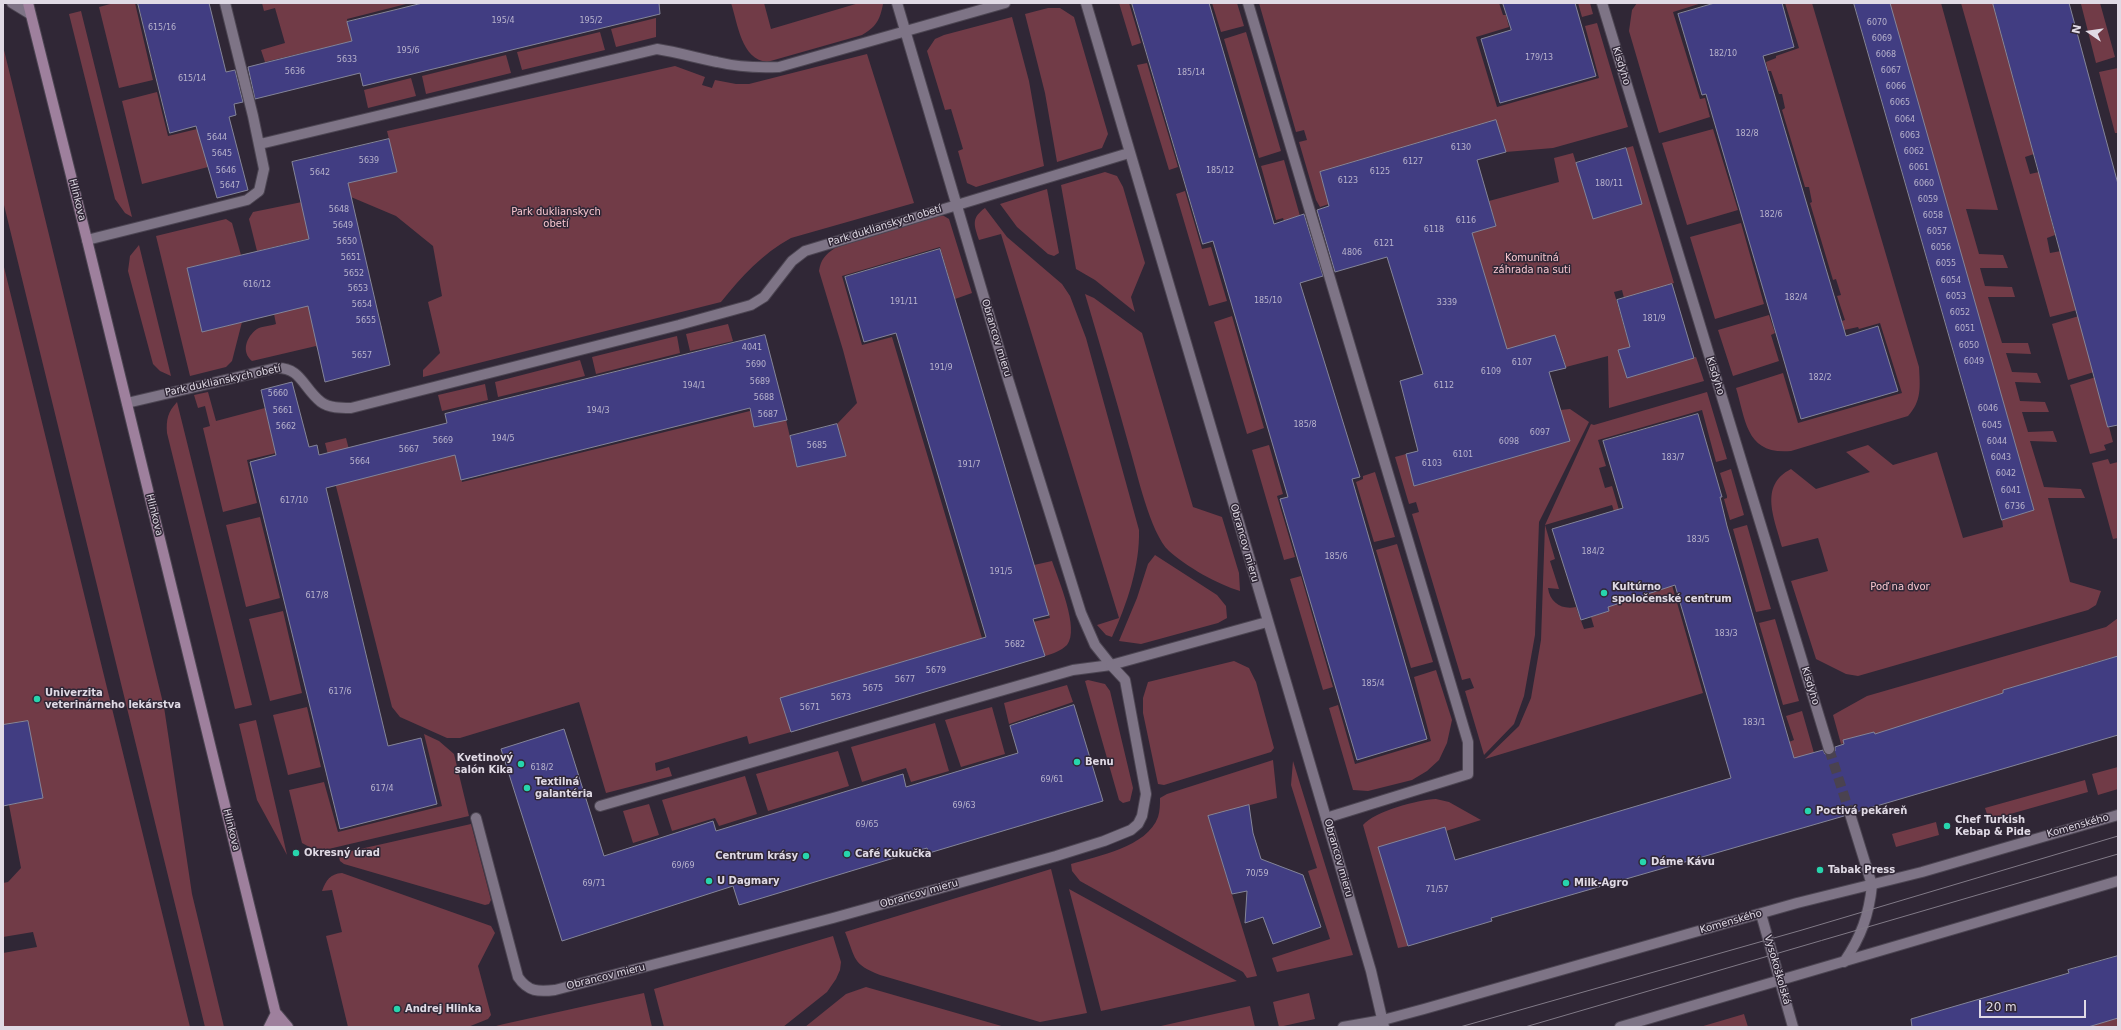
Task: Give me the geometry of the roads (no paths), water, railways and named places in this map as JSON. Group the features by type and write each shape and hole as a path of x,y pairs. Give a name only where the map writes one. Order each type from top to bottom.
{"main road":[{"name":"Hlinkova","path":"28,3 88,240 279,1027"},
{"path":"269,1027 276,1013 288,1027"}],"street":[{"path":"12,3 30,14"},
{"path":"88,240 248,200 259,191 263,180 264,169 260,144 225,3"},
{"name":"Obrancov mieru","path":"476,818 518,977 523,985 533,990 544,991 555,990 825,920 1056,856 1104,841 1131,830 1138,824 1142,816 1146,794 1125,680 1095,646 1081,613 956,204 897,3"},
{"path":"260,144 656,49 674,51 718,63 753,68 779,67 1005,3"},
{"name":"Obrancov mieru","path":"1086,3 1371,971 1383,1024"},
{"path":"1248,3 1468,742 1468,774 1326,818"},
{"name":"Kisdyho","path":"1602,3 1829,749"},
{"path":"956,204 1130,153"},
{"name":"Park duklianskych obetí","path":"127,403 276,368 287,368 298,375 322,402 335,408 351,408 628,339 751,305 764,297 792,261 805,251 956,204"},
{"path":"600,806 1073,670 1111,665 1267,622"},
{"path":"1844,962 1853,948 1869,910 1872,884 1850,814"},
{"name":"Komenského","path":"1343,1027 1383,1024 1761,914 1922,872 2118,815"},
{"path":"1620,1027 1780,982 2118,882"},
{"name":"Vysokoškolská","path":"1761,914 1793,1027"}],"tunnel":[{"path":"1829,749 1850,814"}],"tram line":[{"path":"1460,1027 1802,930 2118,836"},
{"path":"1525,1027 2118,854"}],"place":[{"name":"Kultúrno spoločenské centrum","path":"1604,593"},
{"name":"Univerzita veterinárneho lekárstva","path":"37,699"},
{"name":"Benu","path":"1077,762"},
{"name":"Kvetinový salón Kika","path":"521,764"},
{"name":"Textilná galantéria","path":"527,788"},
{"name":"Poctivá pekáreň","path":"1808,811"},
{"name":"Chef Turkish Kebap & Pide","path":"1947,826"},
{"name":"Okresný úrad","path":"296,853"},
{"name":"Café Kukučka","path":"847,854"},
{"name":"Centrum krásy","path":"806,856"},
{"name":"Dáme Kávu","path":"1643,862"},
{"name":"Tabak Press","path":"1820,870"},
{"name":"U Dagmary","path":"709,881"},
{"name":"Milk-Agro","path":"1566,883"},
{"name":"Andrej Hlinka","path":"397,1009"}],"park label":[{"name":"Komunitná záhrada na suti","path":"1532,264"},
{"name":"Poď na dvor","path":"1900,587"}]}
